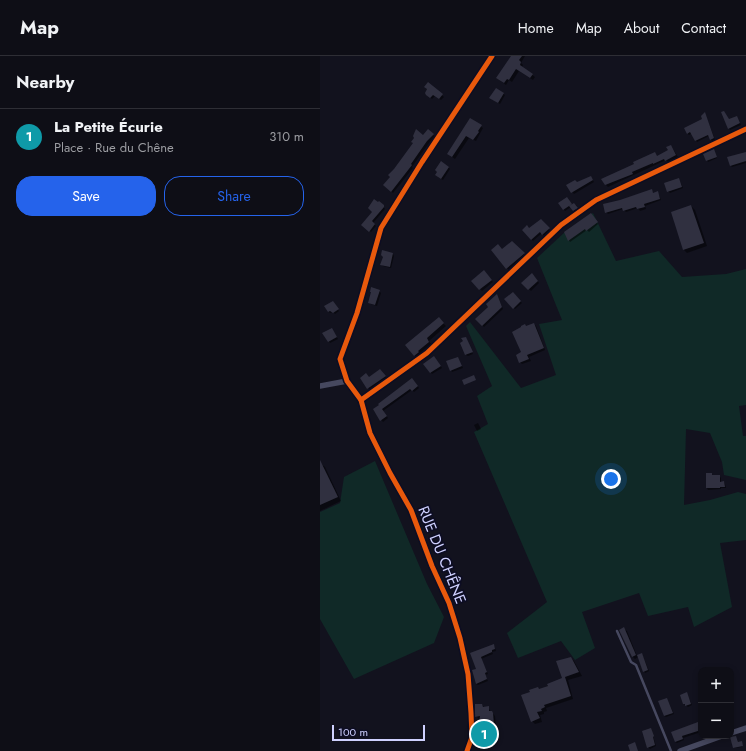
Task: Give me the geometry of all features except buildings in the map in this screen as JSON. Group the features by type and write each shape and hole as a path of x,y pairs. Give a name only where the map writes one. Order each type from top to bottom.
{"street":[{"name":"RUE DU CHÊNE","path":"467,751 472,737 468,674 460,638 449,603 432,566 411,510 370,433 361,400 347,381 340,359 356,313 381,228 422,162 492,56"},
{"path":"361,400 427,353 561,225 596,200 746,129"},
{"path":"320,386 347,381"},
{"path":"734,732 746,728"},
{"path":"680,751 714,739"}],"lane":[{"path":"617,631 631,662 636,665 670,751"}],"green space":[{"path":"593,213 616,261 659,251 682,277 726,274 746,269 746,405 739,406 743,436 746,436 746,480 724,475 722,462 710,433 686,429 684,505 710,500 738,492 746,494 746,540 720,543 732,607 694,627 688,607 648,616 639,593 582,612 595,648 575,660 561,641 518,658 507,633 547,602 474,432 488,424 477,396 492,386 466,326 470,322 521,388 556,375 539,324 562,320 537,258 566,231"},
{"path":"375,461 427,584 444,617 434,643 354,679 320,619 320,512 340,503 344,477"}],"cycle path":[{"path":"467,751 472,737 468,674 460,638 449,603 432,566 411,510 370,433 361,400 347,381 340,359 357,313 381,228 422,162 492,56"},
{"path":"361,400 427,353 561,225 596,200 746,129"}],"place":[{"name":"La Petite Écurie","path":"484,734"}]}
